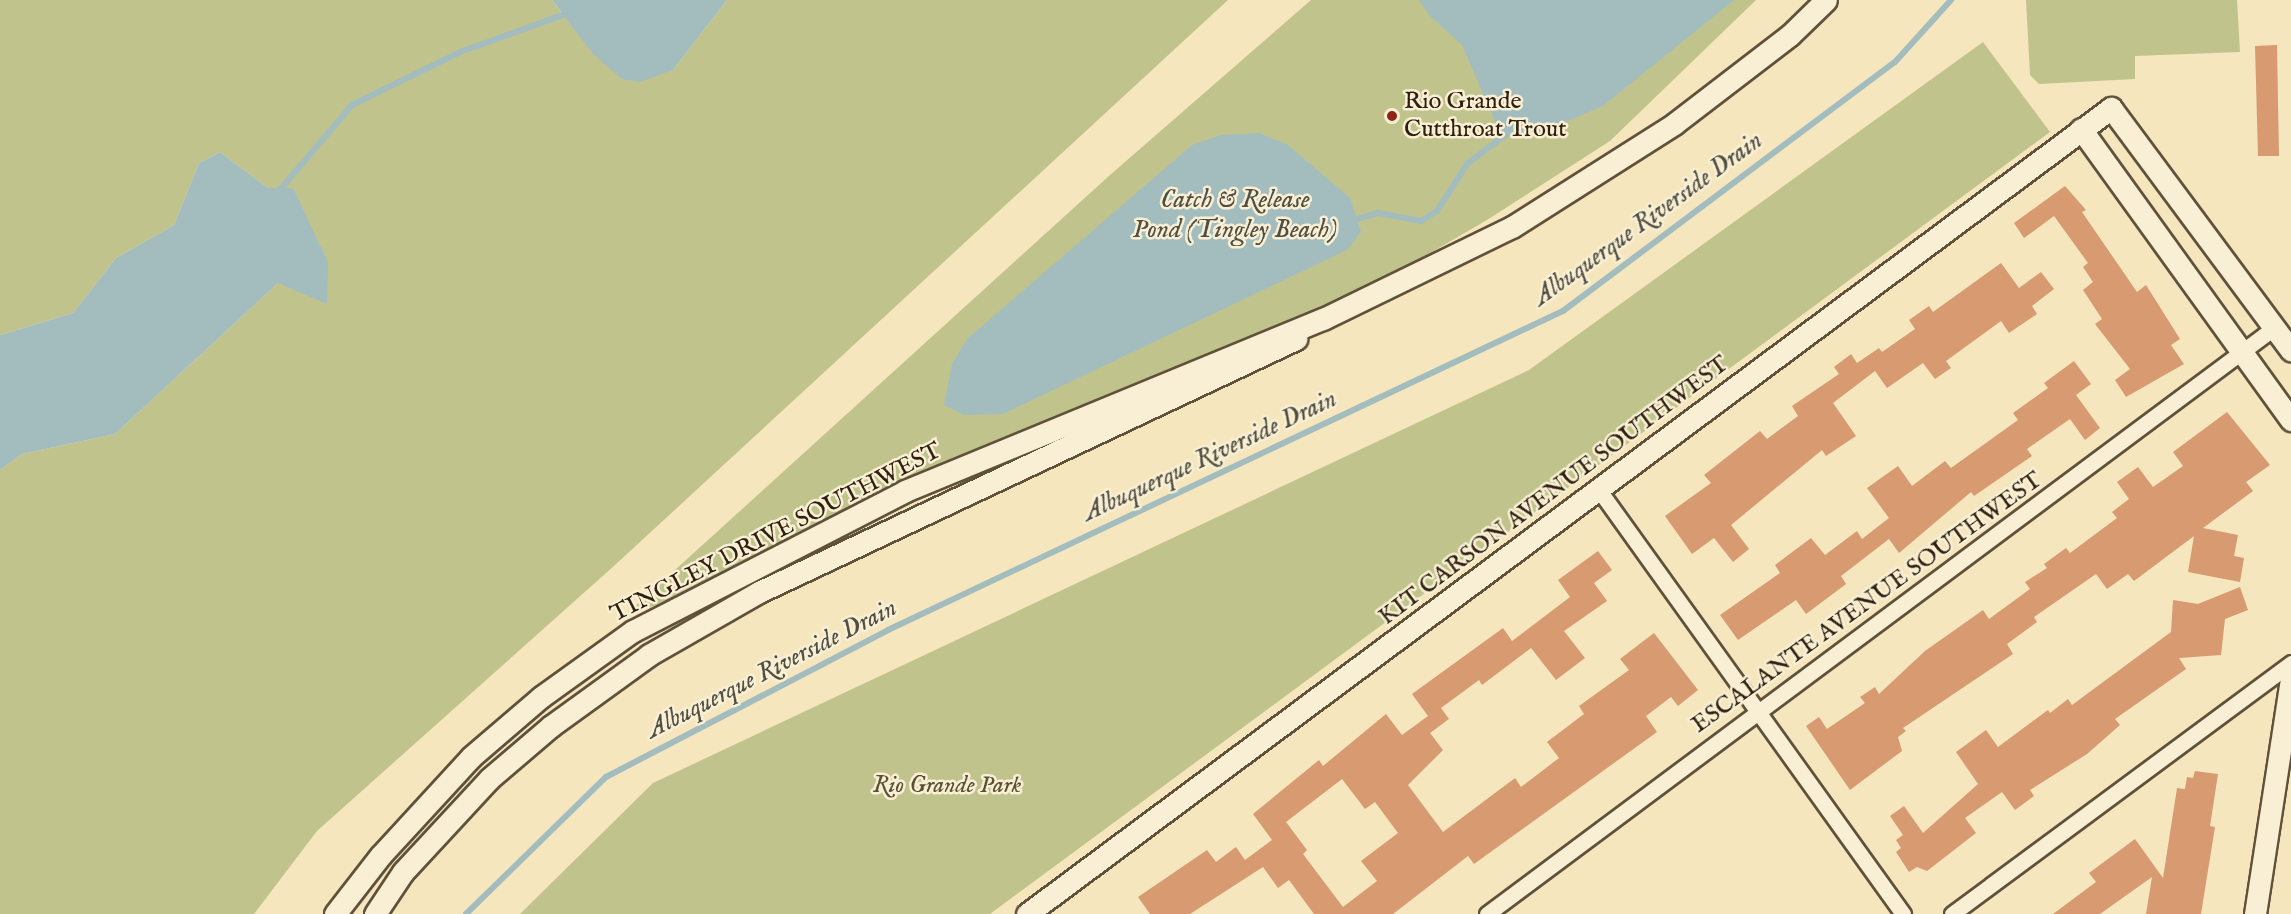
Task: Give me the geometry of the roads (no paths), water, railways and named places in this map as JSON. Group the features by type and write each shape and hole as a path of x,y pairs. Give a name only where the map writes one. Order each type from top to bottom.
{"street":[{"name":"TINGLEY DRIVE SOUTHWEST","path":"335,914 381,855 471,757 540,697 633,631 905,491 1323,319 1512,227 1576,190 1724,87 1826,0"},
{"name":"KIT CARSON AVENUE SOUTHWEST","path":"1027,914 2111,108 2275,327"},
{"path":"2081,129 2291,420"},
{"name":"TINGLEY DRIVE SOUTHWEST","path":"375,914 403,872 489,779 551,726 650,655 759,591 1285,347 1323,319"},
{"path":"2275,327 2291,350"},
{"name":"ESCALANTE AVENUE SOUTHWEST","path":"1487,914 2242,354 2275,327"},
{"path":"1599,490 1903,914"},
{"path":"1952,914 2291,663"},
{"path":"2254,914 2291,680"}],"water":[{"path":"552,0 727,0 673,70 640,82 622,79 593,54"},
{"path":"1419,0 1734,0 1603,106 1535,135 1500,133 1462,45 1430,16"},
{"name":"Catch & Release Pond (Tingley Beach)","path":"1259,133 1288,145 1350,198 1361,232 1347,250 1003,414 964,415 944,405 952,364 967,339 1192,145 1221,135"},
{"path":"220,152 268,188 293,188 328,262 327,304 278,283 115,434 22,454 0,470 0,335 73,313 116,258 174,225 199,163"}],"waterway":[{"name":"Albuquerque Riverside Drain","path":"466,914 606,777 888,630 1563,311 1895,62 1951,0"},
{"path":"279,191 352,105 460,52 563,15"},
{"path":"1357,219 1378,213 1421,221 1437,211 1467,164 1508,133"}],"place":[{"name":"Rio Grande Cutthroat Trout","path":"1392,116"}],"park label":[{"name":"Rio Grande Park","path":"947,786"}]}
